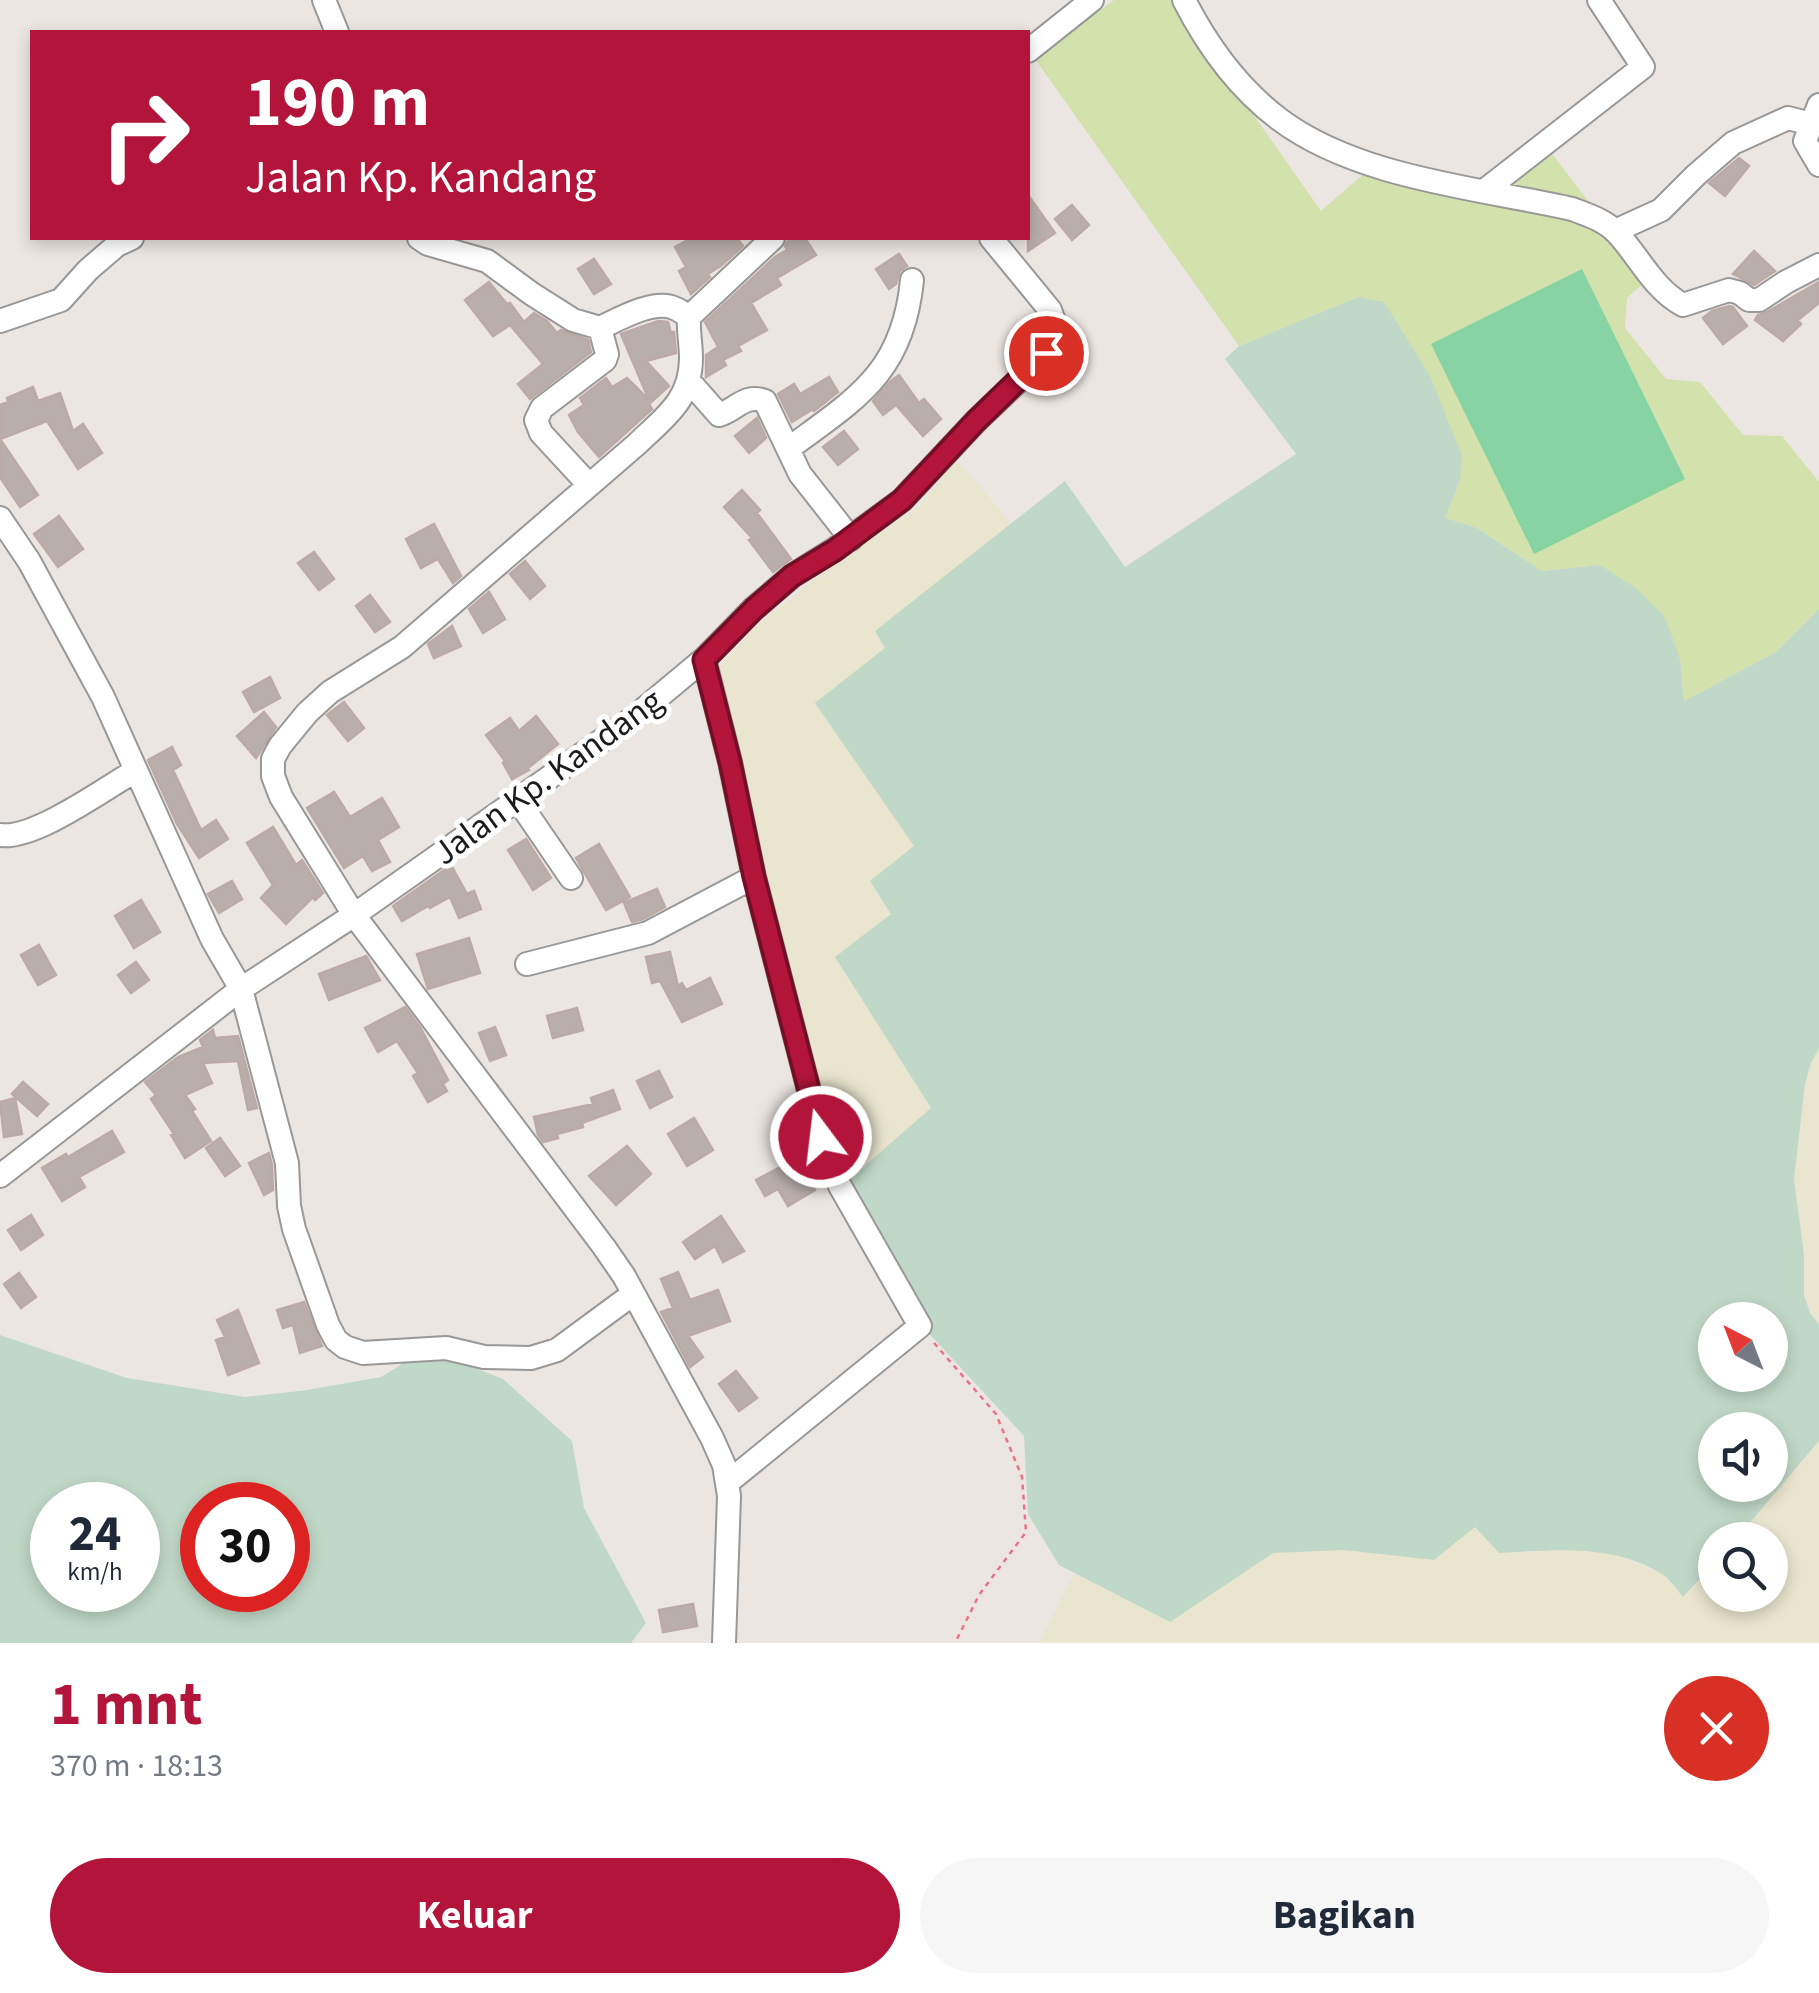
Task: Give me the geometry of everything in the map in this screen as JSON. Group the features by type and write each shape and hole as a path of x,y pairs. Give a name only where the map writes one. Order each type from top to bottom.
{"street":[{"path":"324,0 336,30"},
{"path":"1030,49 1092,0"},
{"path":"1184,0 1234,76 1282,122 1338,152 1376,166 1572,209 1596,218 1615,232 1672,299 1683,304 1730,290 1759,300 1819,266"},
{"path":"1484,190 1643,67 1599,0"},
{"path":"1615,232 1661,210 1733,143 1788,118 1815,114 1805,141 1819,165"},
{"path":"0,321 60,300 88,270 128,240"},
{"path":"422,240 487,261 573,320 600,328 652,307 674,307 689,318"},
{"name":"Jalan Kp. Kandang","path":"0,1176 242,989 632,719 704,660 772,592 918,486 976,421 1038,362 1056,338 1058,330 1050,310 993,240"},
{"path":"724,1643 727,1483 712,1438 624,1276 354,914 281,797 272,776 272,760 307,713 330,692 402,647 672,411 690,381 689,318 761,242"},
{"path":"788,449 862,394 881,373 900,337 912,280"},
{"path":"589,485 541,433 536,420 542,408 606,358 600,328"},
{"path":"690,381 718,415 748,398 765,401 792,461 851,538"},
{"path":"0,518 103,697 212,939 242,989 287,1163 294,1230 336,1340 363,1352 446,1348 484,1357 531,1358 557,1350 633,1294"},
{"path":"704,660 796,1046 828,1158 920,1326 727,1483"},
{"path":"0,834 10,836 43,825 135,771"},
{"path":"517,799 571,878"},
{"path":"527,964 648,933 754,877"}],"path":[{"path":"920,1326 996,1414 1022,1477 1026,1532 979,1596 954,1643"}],"shaded area":[{"path":"956,459 1012,524 876,632 885,648 915,846 891,913 889,1041 931,1108 845,1183 749,834 718,669 758,624 920,506"},
{"path":"1819,1048 1819,1324 1804,1295 1804,1255 1794,1179 1805,1084"},
{"path":"1819,1441 1819,1643 1039,1643 1074,1573 1170,1622 1273,1553 1344,1550 1434,1560 1475,1527 1500,1553 1571,1550 1614,1554 1664,1575 1683,1597 1698,1581 1698,1612 1788,1612 1788,1522 1750,1522 1767,1502 1788,1502 1788,1478"}],"green space":[{"path":"1114,0 1173,0 1321,211 1374,165 1482,183 1546,146 1595,210 1630,227 1655,273 1627,298 1625,328 1666,379 1700,382 1743,435 1782,436 1819,482 1819,609 1776,652 1684,701 1680,659 1663,615 1600,565 1542,571 1477,528 1444,518 1460,480 1358,297 1239,346 1035,59"},
{"path":"1582,269 1685,479 1534,554 1431,344"},
{"path":"1358,297 1384,302 1430,376 1462,456 1460,480 1445,518 1477,528 1542,571 1600,565 1637,589 1663,615 1669,628 1680,659 1684,701 1776,652 1819,609 1819,1048 1805,1084 1794,1179 1804,1255 1804,1295 1819,1324 1819,1441 1788,1478 1788,1412 1698,1412 1698,1502 1767,1502 1750,1522 1698,1522 1698,1581 1683,1597 1662,1574 1623,1557 1582,1551 1499,1553 1475,1527 1434,1560 1344,1550 1273,1553 1170,1622 1059,1565 1028,1514 1024,1436 909,1312 845,1183 931,1108 835,957 891,914 870,881 914,846 815,703 885,648 875,631 1065,481 1125,567 1296,454 1225,359 1239,346"},
{"path":"0,1335 127,1378 245,1397 381,1377 412,1358 442,1355 503,1379 572,1441 584,1508 646,1623 631,1643 0,1643"}],"building":[{"path":"1739,158 1749,166 1725,196 1709,183"},
{"path":"1030,198 1055,233 1028,251 1030,240"},
{"path":"1072,205 1089,225 1072,240 1055,219"},
{"path":"688,240 738,240 743,246 708,274 710,277 691,294 679,271 686,267 675,247"},
{"path":"806,240 816,255 777,278 781,285 751,303 767,330 738,346 741,351 723,360 726,365 706,377 706,355 718,347 705,322 787,250 787,242"},
{"path":"1754,251 1775,271 1754,285 1733,274"},
{"path":"899,254 907,266 889,289 876,269"},
{"path":"594,259 611,284 594,294 578,269"},
{"path":"489,282 524,322 534,313 557,333 561,330 588,340 591,352 530,399 518,384 543,364 510,325 493,336 465,300"},
{"path":"1819,282 1819,303 1798,320 1801,324 1783,341 1755,320 1758,315"},
{"path":"1729,306 1747,326 1723,344 1703,318"},
{"path":"658,321 668,322 671,333 674,332 676,353 646,361 669,386 649,404 652,409 599,457 569,415 584,405 580,398 606,378 612,387 627,378 649,400 621,334"},
{"path":"899,375 919,403 924,399 941,419 923,436 896,405 883,415 873,401"},
{"path":"829,377 838,392 792,422 778,394 794,384 800,394"},
{"path":"33,387 38,401 60,393 73,431 83,424 102,453 78,469 47,421 0,439 0,405"},
{"path":"757,418 766,438 749,453 735,436"},
{"path":"844,431 858,449 838,465 823,447"},
{"path":"0,439 38,495 20,507 0,477"},
{"path":"742,490 760,510 757,513 791,559 773,572 749,540 752,538 724,507"},
{"path":"59,516 83,549 58,567 34,534"},
{"path":"434,524 461,576 453,583 438,559 421,568 406,539"},
{"path":"314,552 334,579 319,590 298,563"},
{"path":"525,561 545,586 530,599 510,574"},
{"path":"489,592 505,619 483,633 469,609"},
{"path":"370,595 390,622 375,632 356,606"},
{"path":"452,626 461,646 434,658 428,644"},
{"path":"270,677 280,698 254,712 243,692"},
{"path":"344,702 364,728 348,741 327,715"},
{"path":"264,712 276,727 256,758 237,736"},
{"path":"536,716 558,744 529,770 512,779 505,761 486,735 510,718 519,731"},
{"path":"172,747 181,765 173,770 201,830 216,820 228,839 199,858 177,824 148,760"},
{"path":"334,792 350,817 382,798 399,827 378,840 390,862 372,871 363,856 344,868 307,808"},
{"path":"273,827 296,865 302,860 323,893 315,900 313,897 286,924 261,898 273,885 247,843"},
{"path":"526,839 551,878 533,890 508,850"},
{"path":"599,844 630,897 606,910 576,858"},
{"path":"451,865 467,894 474,891 481,909 459,918 450,897 402,921 393,906"},
{"path":"232,881 242,899 219,913 208,894"},
{"path":"657,889 665,907 632,922 624,903"},
{"path":"141,900 160,932 134,948 115,916"},
{"path":"469,938 480,973 428,989 417,954"},
{"path":"39,945 56,975 38,985 21,955"},
{"path":"670,952 678,986 682,983 686,990 710,978 722,1004 682,1022 660,981 652,983 646,957"},
{"path":"366,956 380,980 329,1000 319,974"},
{"path":"136,962 149,980 131,993 118,975"},
{"path":"405,1007 448,1080 443,1084 447,1091 428,1102 413,1076 418,1073 397,1041 378,1052 365,1028"},
{"path":"577,1008 583,1030 553,1038 547,1016"},
{"path":"495,1027 506,1055 490,1061 479,1033"},
{"path":"213,1030 215,1038 238,1036 257,1108 248,1110 238,1061 203,1063 212,1083 185,1095 211,1141 185,1158 151,1099 156,1095 145,1082 178,1057 203,1047 200,1040"},
{"path":"659,1071 672,1097 650,1108 637,1081"},
{"path":"23,1082 48,1104 37,1116 12,1094"},
{"path":"613,1090 620,1109 582,1123 583,1127 557,1134 558,1138 543,1142 538,1135 534,1117 593,1104 591,1098"},
{"path":"15,1098 22,1134 4,1137 0,1102"},
{"path":"694,1118 713,1150 687,1166 668,1134"},
{"path":"112,1131 124,1152 79,1177 85,1187 62,1201 42,1168"},
{"path":"220,1138 240,1166 225,1176 206,1148"},
{"path":"627,1146 651,1174 616,1205 589,1176"},
{"path":"269,1153 273,1190 264,1195 249,1163"},
{"path":"801,1156 815,1190 788,1206 778,1189 765,1196 756,1180"},
{"path":"31,1215 43,1235 21,1250 8,1230"},
{"path":"721,1216 744,1251 723,1262 715,1246 695,1259 683,1242"},
{"path":"678,1272 690,1300 718,1290 730,1321 688,1336 703,1357 690,1367 661,1312 673,1308 661,1279"},
{"path":"19,1273 36,1297 21,1308 4,1284"},
{"path":"304,1302 322,1346 300,1353 293,1325 283,1328 277,1310"},
{"path":"238,1310 259,1363 228,1375 216,1340 225,1337 217,1320"},
{"path":"736,1371 757,1398 739,1411 719,1384"},
{"path":"693,1604 697,1626 663,1632 659,1610"}],"route":[{"path":"821,1137 754,877 704,660 792,576 835,550 902,500 1046,353"}]}
